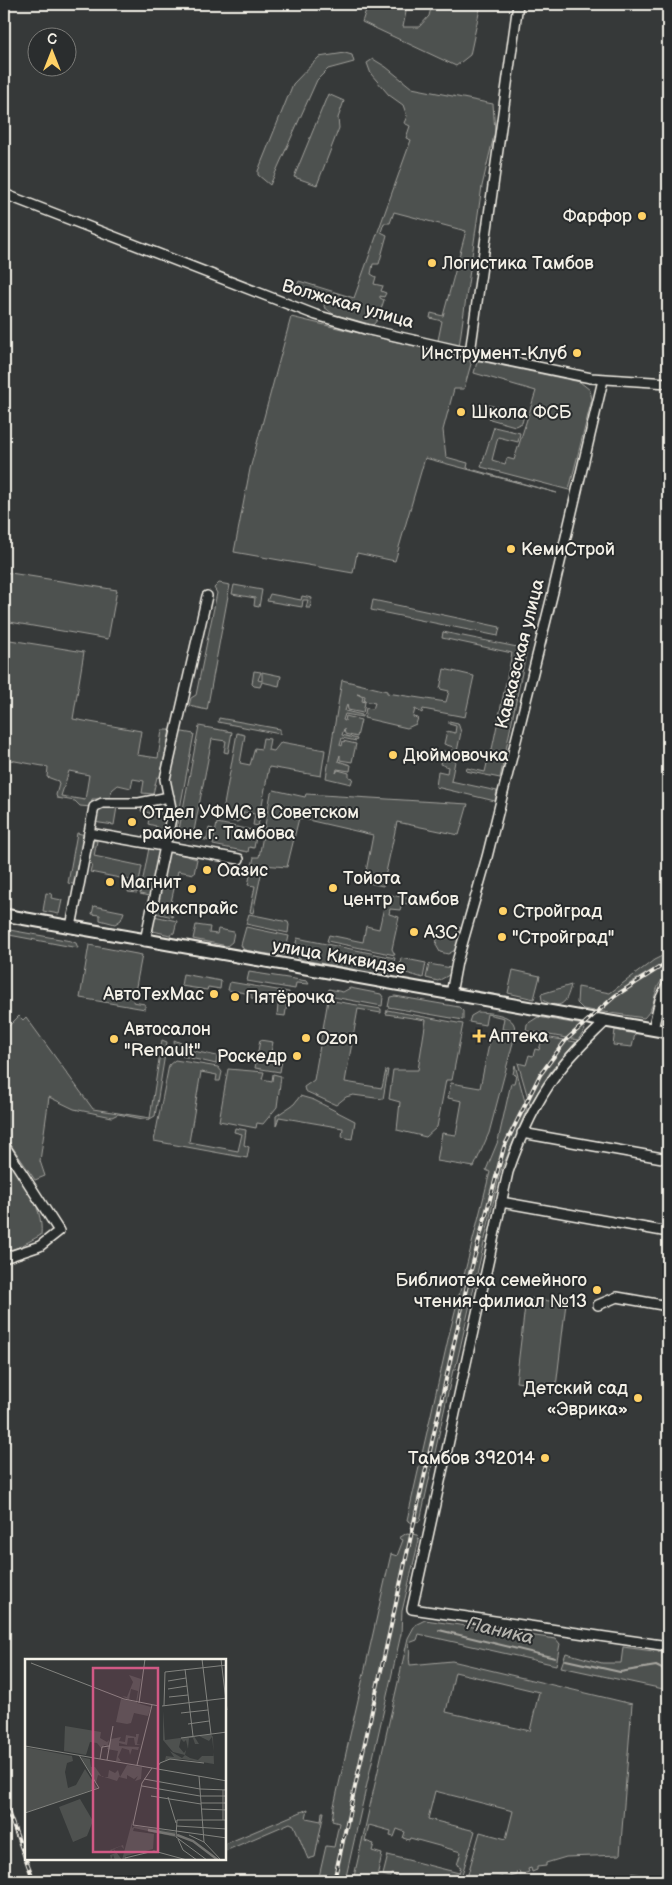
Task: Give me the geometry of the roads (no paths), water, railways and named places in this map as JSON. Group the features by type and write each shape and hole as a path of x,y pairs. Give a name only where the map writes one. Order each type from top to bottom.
{"main road":[{"name":"улица Киквидзе","path":"4,915 668,1032"}],"street":[{"path":"470,353 518,4"},
{"name":"Волжская улица","path":"4,194 316,315 365,329 603,380 668,383"},
{"name":"Кавказская улица","path":"451,994 457,962 487,857 553,592 603,380"},
{"path":"145,940 172,813 165,779 207,596"},
{"path":"71,927 92,809 98,804 139,803 169,797"},
{"path":"89,833 148,844 154,842 239,859"},
{"path":"653,1029 660,1000 668,983"},
{"path":"606,1021 556,1075 531,1115 508,1172 412,1609 668,1646"},
{"path":"522,1134 668,1159"},
{"path":"4,1145 59,1231 40,1246 4,1258"},
{"path":"501,1202 668,1232"},
{"path":"598,1306 616,1297 668,1306"},
{"path":"608,1881 630,1879 647,1881"}],"waterway":[{"name":"Паника","path":"439,1630 555,1658"},
{"name":"Паника","path":"566,1660 620,1672 656,1666 668,1672"}],"railway":[{"path":"334,1881 467,1285 504,1147 540,1075 566,1040 615,996 668,962"},
{"path":"4,1801 25,1857"},
{"path":"26,1860 34,1881"}],"place":[{"name":"Фарфор","path":"642,216"},
{"name":"Логистика Тамбов","path":"432,263"},
{"name":"Инструмент-Клуб","path":"577,353"},
{"name":"Школа ФСБ","path":"461,412"},
{"name":"КемиСтрой","path":"511,549"},
{"name":"Дюймовочка","path":"393,755"},
{"name":"Отдел УФМС в Советском районе г. Тамбова","path":"132,822"},
{"name":"Оазис","path":"207,870"},
{"name":"Магнит","path":"110,882"},
{"name":"Тойота центр Тамбов","path":"333,888"},
{"name":"Фикспрайс","path":"192,889"},
{"name":"Стройград","path":"503,911"},
{"name":"АЗС","path":"414,932"},
{"name":"\"Стройград\"","path":"502,937"},
{"name":"АвтоТехМас","path":"214,994"},
{"name":"Пятёрочка","path":"235,997"},
{"name":"Аптека","path":"479,1036"},
{"name":"Ozon","path":"306,1038"},
{"name":"Автосалон \"Renault\"","path":"114,1039"},
{"name":"Роскедр","path":"297,1056"},
{"name":"Библиотека семейного чтения-филиал №13","path":"597,1290"},
{"name":"Детский сад «Эврика»","path":"638,1398"},
{"name":"Тамбов 392014","path":"545,1458"}]}
